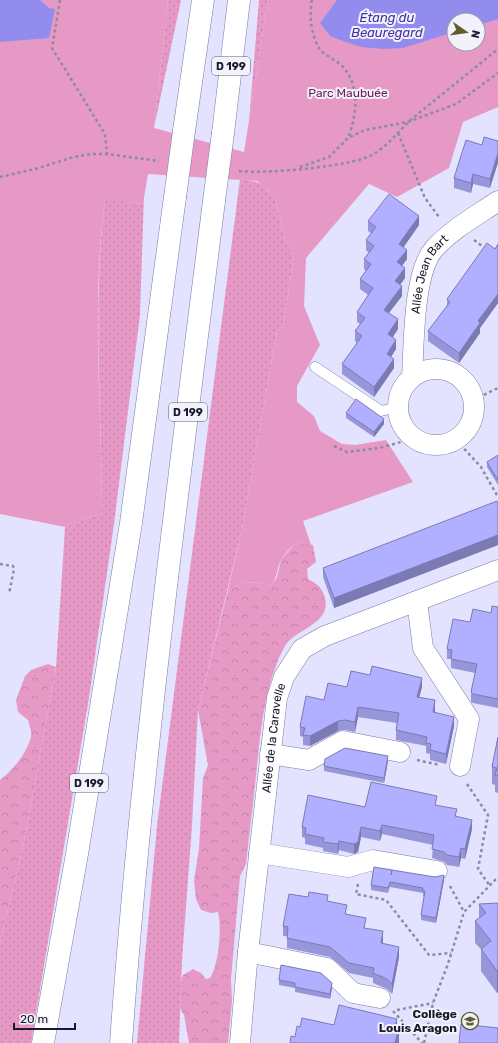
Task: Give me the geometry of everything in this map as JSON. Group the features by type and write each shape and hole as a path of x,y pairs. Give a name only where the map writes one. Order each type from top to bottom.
{"highway":[{"name":"D 199","path":"43,1043 77,854 131,523 203,0"},
{"name":"D 199","path":"122,1043 129,935 161,632 239,0"}],"street":[{"name":"Allée Jean Bart","path":"398,407 402,391 412,378 418,303 424,266 433,250 450,232 498,201"},
{"path":"398,407 400,418 405,429 410,435 422,443 434,445 445,444 456,440 465,432 472,421 474,409 473,400 467,385 459,376 448,371 435,369 423,371 412,378"},
{"name":"Allée de la Caravelle","path":"240,1043 248,952 270,754 277,698 284,677 302,649 325,636 498,570"},
{"path":"417,601 423,648 468,719 460,766"},
{"path":"270,754 309,760 343,741 400,752"},
{"path":"259,853 348,866 373,860 437,871"},
{"path":"248,952 327,968 353,993 386,1004"}],"lane":[{"path":"315,367 381,411 398,407"}],"path":[{"path":"60,0 52,48 105,134 107,154"},
{"path":"312,0 311,26 319,49 341,65 352,79 356,107 354,120 348,138"},
{"path":"243,171 269,172 294,169 361,159 372,155 398,133 408,122 498,49"},
{"path":"294,169 329,157 348,138 364,130 408,122 456,104 498,73"},
{"path":"398,133 425,198 440,219"},
{"path":"0,176 35,169 74,157 107,154 149,159"},
{"path":"470,238 491,252"},
{"path":"482,256 487,249"},
{"path":"473,400 498,388"},
{"path":"334,446 347,452 379,448 401,442 410,435"},
{"path":"456,440 481,467 498,497"},
{"path":"0,564 13,566 14,569 9,594"},
{"path":"400,752 406,757 445,766 460,766 464,779 488,815 478,869 490,886"},
{"path":"362,863 356,894 386,900 429,955 451,953"},
{"path":"437,871 447,882 464,912"},
{"path":"423,1043 433,1003 464,912 498,877"},
{"path":"386,1004 433,1003"},
{"path":"386,1004 423,1043"}],"green space":[{"name":"Parc Maubuée","path":"0,0 168,0 154,128 244,152 268,0 498,0 498,107 463,122 449,168 397,197 369,184 306,258 304,306 320,345 297,386 297,402 314,416 320,431 342,444 355,445 386,440 413,482 303,521 311,545 297,542 290,548 281,560 272,585 259,583 242,584 232,589 227,594 242,530 277,331 283,326 294,255 285,240 276,202 268,190 257,181 148,174 143,204 105,200 101,239 98,317 102,513 65,527 0,514"},
{"path":"168,0 181,0 154,128"},
{"path":"259,0 268,0 249,121"},
{"path":"240,179 258,183 269,191 276,202 285,240 294,255 283,326 277,331 242,530 198,710 192,826 182,960 179,1043 137,1043 157,826"},
{"path":"144,195 140,315 114,524 89,698 31,1043 0,1043 0,943 24,842 56,667 65,527 102,513 98,317 101,238 105,199 143,204"},
{"path":"296,542 313,545 316,562 307,569 308,579 321,588 324,594 326,606 324,612 315,623 289,641 281,653 268,690 261,733 246,864 240,876 231,979 232,1001 228,1043 189,1043 184,1015 180,1008 181,982 183,975 193,969 201,973 206,979 210,978 216,964 220,936 218,912 211,913 201,910 196,899 194,881 199,849 203,778 208,765 198,710 227,594 232,589 242,584 259,583 272,585 277,577 281,560"},
{"path":"48,664 56,667 24,842 0,943 0,780 19,761 27,748 31,736 28,720 18,712 16,700 25,676 31,670"}],"water":[{"path":"0,0 40,0 49,8 55,9 49,38 0,42"},
{"name":"Étang du Beauregard","path":"337,0 498,0 498,19 486,23 486,12 446,12 446,35 403,48 384,49 361,47 330,36 320,23"}],"building":[{"path":"484,137 498,141 498,153 490,179 473,174 471,183 454,178 466,140 482,145"},
{"path":"389,194 419,216 399,244 407,250 397,262 405,268 395,281 402,286 384,310 398,319 388,334 396,340 387,354 394,359 374,387 342,364 362,336 355,331 365,318 357,312 373,288 360,279 371,264 364,259 374,246 366,240 376,227 368,221"},
{"path":"487,243 495,249 498,244 498,294 478,321 480,323 459,353 428,331 450,302 447,299"},
{"path":"356,399 384,419 374,432 346,413"},
{"path":"498,455 498,480 487,462"},
{"path":"497,501 498,535 334,598 323,568"},
{"path":"492,606 498,607 498,699 473,694 471,692 477,664 451,659 452,650 447,649 453,619 470,622 473,609 491,613"},
{"path":"372,666 422,678 417,697 435,700 433,712 454,717 446,754 430,750 431,744 426,743 427,737 396,730 399,713 358,707 355,722 345,720 338,721 310,736 303,735 305,728 300,727 306,696 324,700 328,683 347,687 351,671 370,675"},
{"path":"498,737 498,775 495,775 497,768 492,767"},
{"path":"345,748 388,756 384,778 324,766 325,759"},
{"path":"371,782 437,796 435,805 457,809 455,816 472,820 465,849 461,848 459,857 447,855 444,852 432,849 434,835 382,825 380,831 361,827 358,842 354,844 339,841 338,844 323,842 324,838 305,834 306,828 302,827 308,795 365,807"},
{"path":"374,867 435,877 444,875 436,918 421,915 425,891 423,891 423,888 390,882 388,888 371,885"},
{"path":"309,892 328,895 327,901 347,905 345,914 366,918 364,928 383,931 381,943 399,947 392,984 387,979 373,973 374,968 349,963 330,947 287,938 288,927 283,926 289,894 308,897"},
{"path":"498,903 497,971 481,949 491,941 475,921 486,913 479,904"},
{"path":"281,965 321,973 332,983 330,994 295,987 295,983 279,980"},
{"path":"339,1005 397,1019 395,1026 399,1027 395,1043 290,1043 291,1036 295,1037 297,1026 300,1027 302,1018 334,1025"},
{"path":"461,1024 498,1028 498,1043 459,1043"}],"place":[{"name":"Collège Louis Aragon","path":"470,1021"}]}
